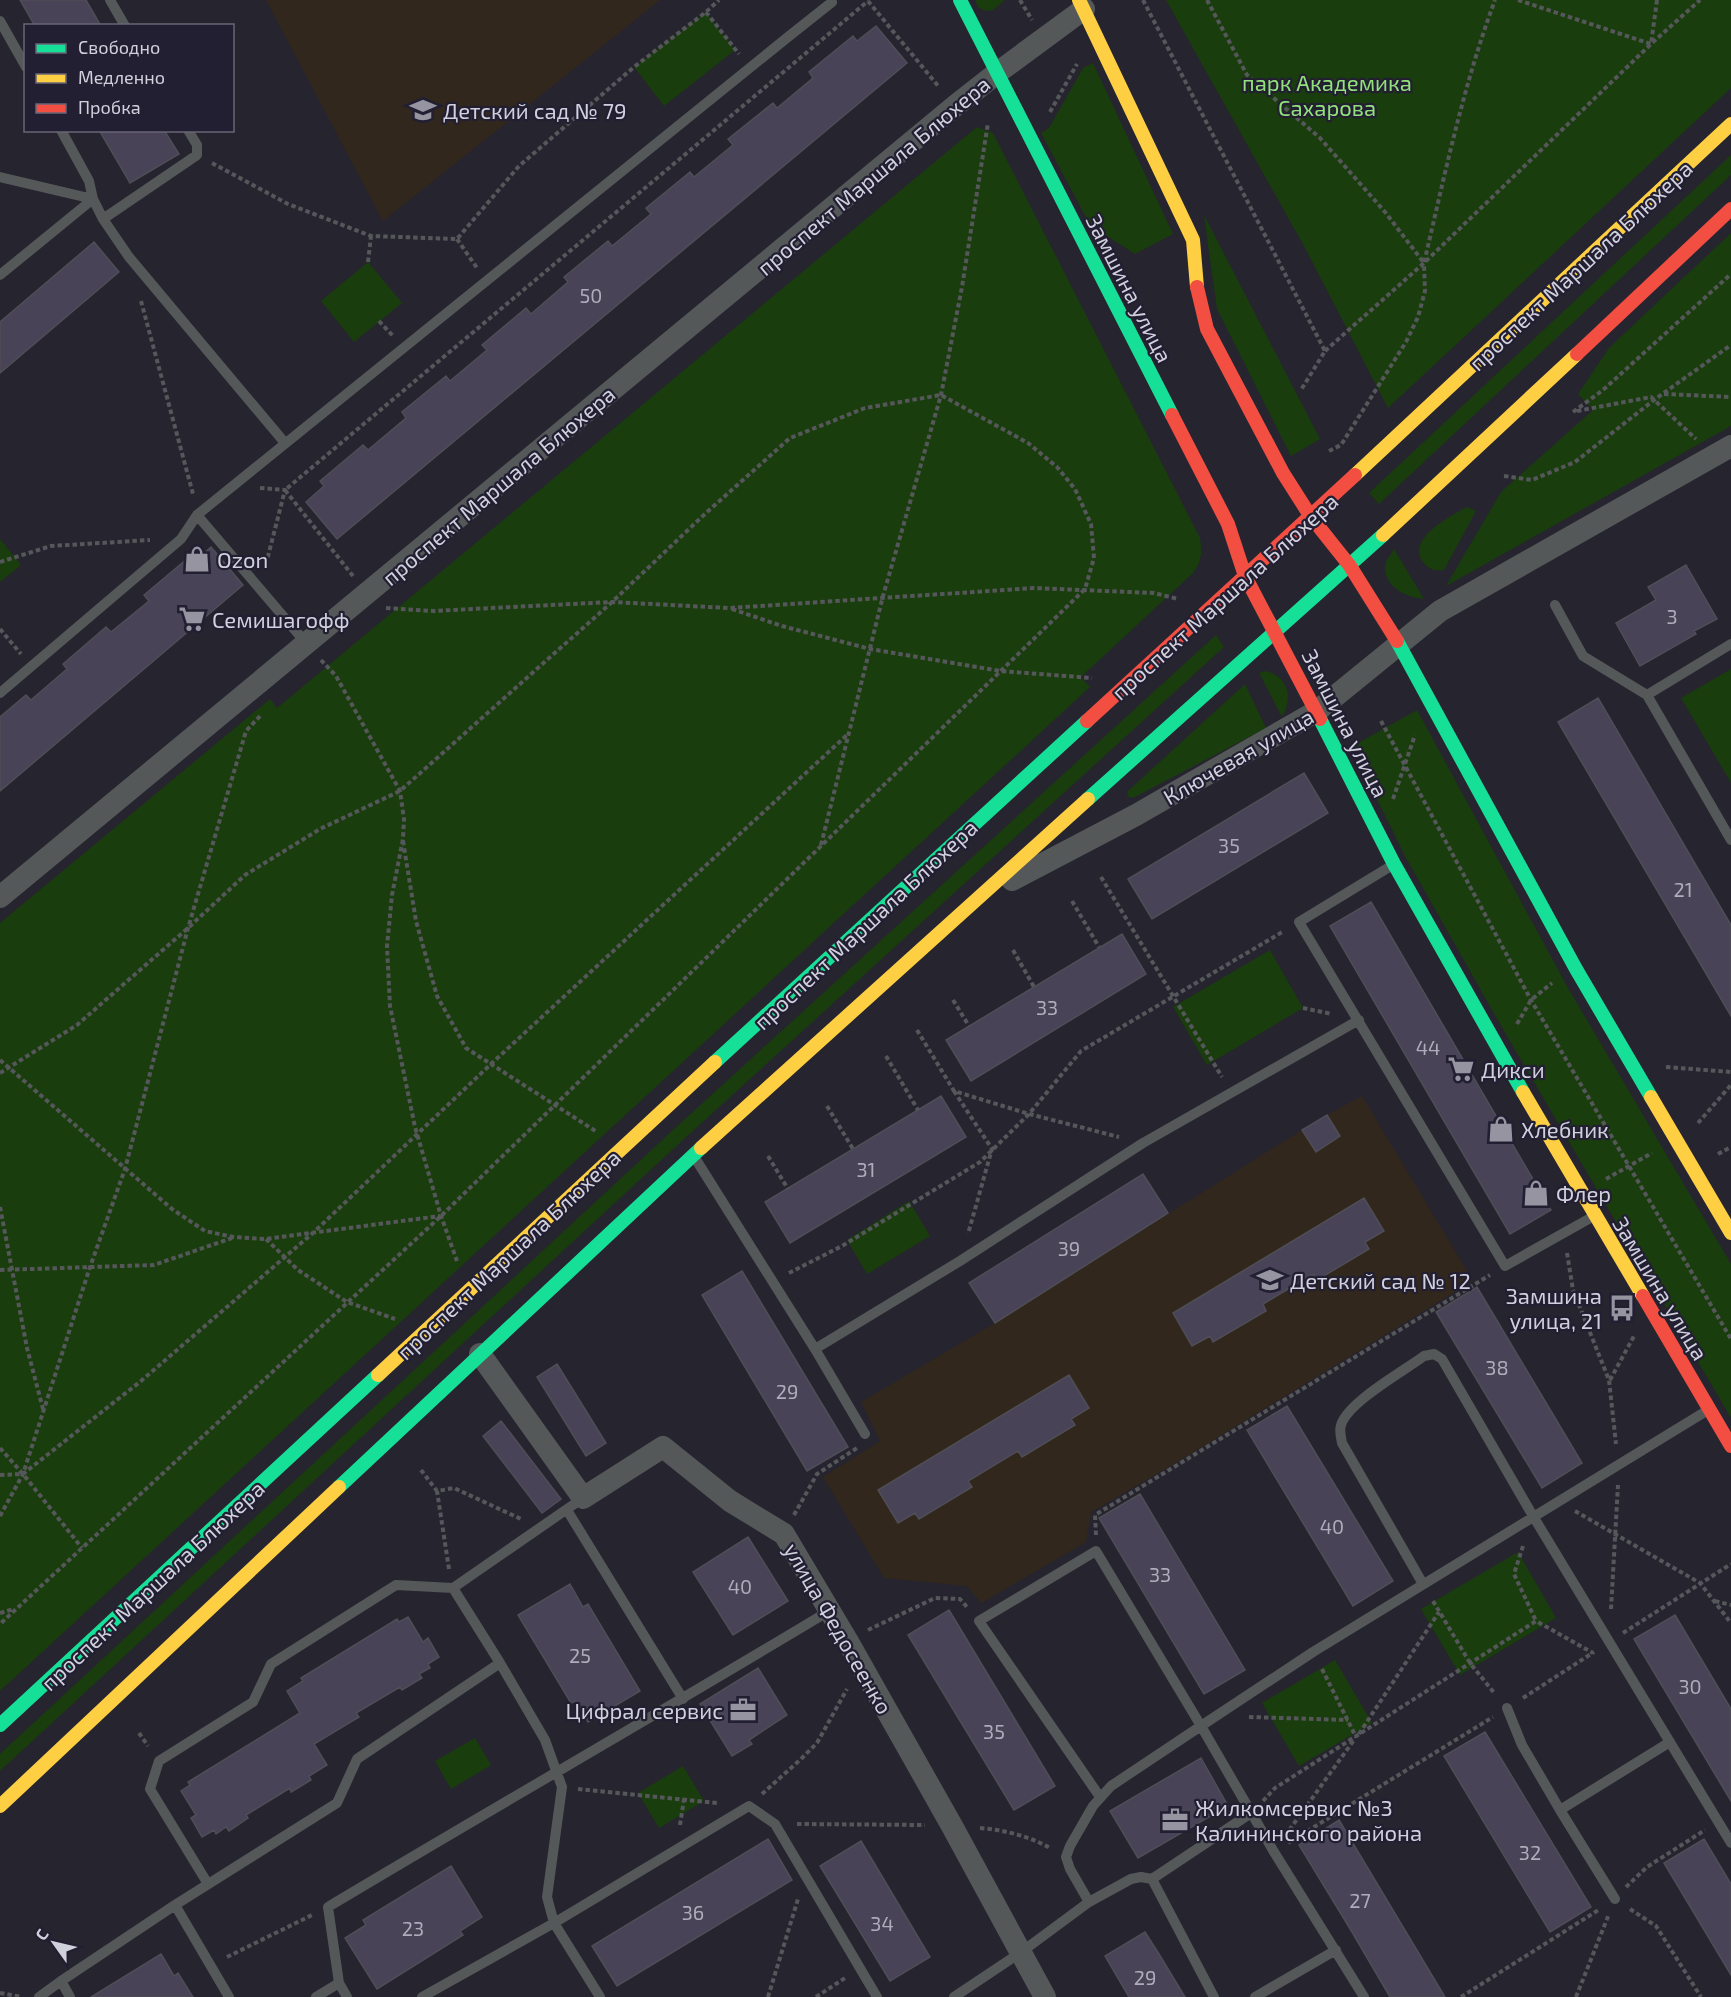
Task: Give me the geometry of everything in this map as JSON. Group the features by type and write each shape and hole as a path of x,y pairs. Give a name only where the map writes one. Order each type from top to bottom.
{"main road":[{"name":"Замшина улица","path":"960,0 1228,524 1245,576 1317,711 1394,864 1594,1216 1731,1446"},
{"path":"1081,4 1193,240 1197,293 1207,329 1283,473 1311,517 1350,566 1400,645 1576,969 1731,1233"},
{"name":"проспект Маршала Блюхера","path":"0,1725 622,1148 1311,517 1731,124"},
{"path":"0,1806 693,1155 1350,566 1731,209"}],"street":[{"name":"проспект Маршала Блюхера","path":"0,897 1081,4"},
{"name":"Ключевая улица","path":"978,898 1136,814 1317,711 1440,611 1726,451"},
{"path":"480,1354 575,1504"},
{"name":"улица Федосеенко","path":"575,1504 663,1447 730,1501 784,1534 861,1664 1045,1997"}],"lane":[{"path":"110,0 124,24"},
{"path":"0,693 181,539 197,514 833,1"},
{"path":"0,21 24,63"},
{"path":"62,132 89,180 93,198 104,219 129,257 285,443"},
{"path":"104,219 197,155 197,145 189,132"},
{"path":"0,177 93,198"},
{"path":"0,275 93,198"},
{"path":"197,514 306,644"},
{"path":"1555,605 1583,656 1647,695 1731,840"},
{"path":"1647,695 1731,644"},
{"path":"1394,864 1299,922 1505,1266 1594,1216"},
{"path":"815,1349 960,1261 1143,1143 1359,1020"},
{"path":"693,1155 815,1349 865,1434"},
{"path":"1423,1584 1342,1443 1340,1433 1341,1424 1352,1407 1424,1356 1434,1354 1442,1359 1533,1516 1731,1843"},
{"path":"1089,1902 1070,1869 1066,1857 1093,1806 1111,1786 1312,1652 1709,1409"},
{"path":"207,1884 150,1789 159,1761 252,1702 271,1664 396,1585 453,1588 575,1504 683,1699"},
{"path":"1100,1797 980,1621 1096,1551 1274,1852 1364,1997"},
{"path":"453,1588 545,1740 562,1787 547,1897 554,1923 600,1997"},
{"path":"347,1997 339,1983 328,1907 829,1611"},
{"path":"39,1997 207,1884 337,1803 357,1759 500,1663"},
{"path":"1507,1708 1522,1745 1615,1899"},
{"path":"1560,1810 1670,1742"},
{"path":"422,1997 554,1923 749,1806 775,1824 877,1997"},
{"path":"954,1997 1020,1953 1089,1902 1131,1879 1141,1876 1152,1878 1251,1813"},
{"path":"1152,1878 1214,1997"},
{"path":"175,1905 229,1997"},
{"path":"1255,1997 1336,1950"},
{"path":"61,1981 70,1997"},
{"path":"316,1997 339,1983"}],"path":[{"path":"457,239 519,166 634,67 719,0"},
{"path":"260,588 285,490 868,0 942,91"},
{"path":"1143,0 1325,351"},
{"path":"1207,0 1247,75 1320,138 1385,212 1424,263"},
{"path":"1329,451 1341,445 1406,342 1418,317 1425,291 1424,263 1458,117 1480,40 1495,0"},
{"path":"1518,0 1652,44"},
{"path":"1652,44 1657,0"},
{"path":"1301,390 1325,351 1424,263 1700,0"},
{"path":"706,12 750,68"},
{"path":"1049,114 1081,57"},
{"path":"820,845 883,596 940,395 962,287 988,123"},
{"path":"197,155 288,204 371,236 457,239"},
{"path":"368,262 371,236"},
{"path":"457,239 486,281"},
{"path":"129,257 197,514"},
{"path":"1726,451 1651,397 1573,412 1603,390 1731,274"},
{"path":"1504,476 1533,480 1575,462 1654,400 1731,345"},
{"path":"1663,394 1731,396"},
{"path":"0,1073 77,1025 245,875 320,829 400,791 612,602 707,512 790,438 865,408 940,395 1028,443 1057,467 1075,489 1091,524 1094,558 1086,589 820,845 441,1216 0,1624"},
{"path":"285,490 367,594"},
{"path":"0,562 51,546 181,539"},
{"path":"386,608 433,611 612,602 729,608 883,596 1034,588 1154,593 1179,599"},
{"path":"729,608 782,626 870,649 1000,671 1094,678"},
{"path":"0,629 31,666"},
{"path":"322,660 336,676 400,791 404,819 403,839 392,895 387,945 390,1006 417,1136 441,1216 469,1291"},
{"path":"1380,837 1427,696"},
{"path":"0,1516 23,1474 90,1267 126,1169 188,928 246,731 262,714"},
{"path":"1381,721 1531,1000 1731,1339"},
{"path":"0,1475 23,1474 141,1381 285,1258 848,734"},
{"path":"403,839 416,921 437,996 466,1048 622,1148"},
{"path":"1101,877 1231,1092"},
{"path":"1072,901 1099,947"},
{"path":"772,1282 842,1246 980,1162 1029,1114 1081,1052 1299,922"},
{"path":"1012,950 1034,987"},
{"path":"1500,1053 1531,1000 1554,981 1576,969"},
{"path":"952,1000 969,1026"},
{"path":"917,1030 992,1149 960,1261"},
{"path":"886,1056 918,1110"},
{"path":"0,1060 172,1209 206,1231 233,1237 265,1239 441,1216"},
{"path":"1655,1066 1731,1072"},
{"path":"1692,1130 1731,1085"},
{"path":"954,1090 1029,1114 1143,1143"},
{"path":"827,1106 854,1149"},
{"path":"1603,1181 1654,1152"},
{"path":"768,1156 788,1189"},
{"path":"0,1207 27,1348 44,1410"},
{"path":"1564,1233 1573,1290 1609,1380 1619,1464 1609,1643"},
{"path":"0,1270 154,1265 233,1237"},
{"path":"265,1239 298,1270 347,1302 426,1330"},
{"path":"1096,1551 1095,1515 1505,1266"},
{"path":"1609,1380 1636,1332"},
{"path":"784,1534 817,1474 857,1448 865,1434"},
{"path":"0,1448 82,1548"},
{"path":"421,1470 437,1491 453,1588"},
{"path":"437,1491 454,1488 540,1529"},
{"path":"1559,1501 1701,1583 1731,1623"},
{"path":"1533,1516 1514,1574 1536,1621 1593,1653"},
{"path":"1274,1852 1507,1708 1731,1564"},
{"path":"1423,1584 1470,1664 1507,1708"},
{"path":"847,1640 935,1598 960,1599 980,1621"},
{"path":"1714,1601 1731,1605"},
{"path":"0,1613 17,1609"},
{"path":"1274,1852 1356,1737 1439,1612"},
{"path":"1251,1813 1275,1788 1536,1621"},
{"path":"1312,1652 1356,1737"},
{"path":"562,1787 749,1806 817,1743 861,1664"},
{"path":"1216,1716 1348,1720"},
{"path":"1461,1997 1615,1899 1647,1866 1718,1821"},
{"path":"768,1997 805,1875"},
{"path":"1576,1997 1615,1899"},
{"path":"1615,1899 1656,1926 1701,1997"},
{"path":"210,1966 328,1907"},
{"path":"816,1997 860,1969"},
{"path":"0,1993 22,1997"}],"shaded area":[{"name":"Детский сад № 79","path":"266,0 660,0 383,221"},
{"path":"1362,1096 1473,1281 1179,1461 1091,1512 1086,1542 981,1603 967,1586 884,1578 823,1477 880,1441 861,1402 995,1323 1302,1130 1316,1151 1340,1136 1327,1115"}],"green space":[{"path":"975,0 1005,0 993,10 986,11 978,7"},
{"name":"парк Академика Сахарова","path":"1166,0 1731,0 1731,88 1388,408 1304,246"},
{"path":"706,12 735,50 664,106 634,67"},
{"path":"1093,63 1173,234 1135,254 1090,225 1041,133 1049,128 1083,68"},
{"path":"977,127 993,133 1200,538 1201,557 1196,569 1081,677 1090,687 0,1691 0,923 270,699 277,708"},
{"path":"1731,155 1731,175 1379,504 1369,493"},
{"path":"1204,215 1320,439 1291,456 1217,309"},
{"path":"1731,233 1731,426 1446,586 1501,492 1593,410 1578,394 1609,348"},
{"path":"368,262 402,303 354,342 321,301"},
{"path":"1467,507 1476,511 1444,570 1435,570 1425,565 1419,553 1420,545 1425,537 1441,522"},
{"path":"0,539 21,565 0,582"},
{"path":"1394,549 1424,599 1402,593 1391,584 1385,570 1386,562"},
{"path":"1216,635 1224,647 683,1140 0,1771 0,1754 673,1130"},
{"path":"1731,669 1731,783 1681,698"},
{"path":"1266,671 1280,678 1287,689 1287,703 1282,717 1259,673"},
{"path":"1245,684 1266,728 1133,798 1127,796 1128,791"},
{"path":"1417,710 1568,988 1731,1264 1731,1418 1504,1031 1406,858 1351,747"},
{"path":"1270,950 1303,1008 1207,1065 1173,1007"},
{"path":"909,1201 930,1236 867,1274 847,1240"},
{"path":"1518,1552 1556,1618 1460,1675 1421,1609"},
{"path":"1335,1660 1372,1723 1299,1766 1262,1703"},
{"path":"475,1738 491,1765 451,1789 435,1761"},
{"path":"683,1766 704,1801 659,1828 638,1793"}],"building":[{"path":"20,0 86,0 100,24 34,24"},
{"path":"876,26 907,63 337,539 306,502 324,486 320,481 363,445 368,450 406,418 402,412 446,376 450,381 487,350 482,345 526,308 531,314 568,282 564,277 608,241 612,246 651,214 646,208 690,172 694,177 733,145 728,139 773,103 777,108 813,78 809,72 853,36 857,41"},
{"path":"100,132 165,132 179,154 130,183"},
{"path":"94,242 119,272 0,373 0,322"},
{"path":"211,547 243,585 0,791 0,717 26,695 31,700 67,669 63,664 106,627 111,632 149,601 144,595 188,558 192,564"},
{"path":"1686,565 1717,619 1694,631 1696,634 1640,666 1616,623 1656,600 1648,587"},
{"path":"1598,698 1731,925 1731,1016 1558,722"},
{"path":"1304,773 1328,813 1152,919 1128,879"},
{"path":"1371,902 1551,1210 1510,1234 1330,926"},
{"path":"1122,934 1146,974 971,1081 946,1040"},
{"path":"941,1096 966,1137 790,1243 765,1202"},
{"path":"1327,1115 1340,1136 1316,1152 1302,1130"},
{"path":"1143,1174 1168,1213 995,1323 969,1283"},
{"path":"1364,1198 1384,1231 1365,1242 1369,1249 1317,1280 1313,1274 1263,1304 1266,1311 1213,1342 1210,1336 1192,1346 1173,1313"},
{"path":"742,1271 848,1447 807,1471 702,1295"},
{"path":"1477,1287 1582,1463 1542,1488 1436,1312"},
{"path":"557,1364 606,1443 586,1456 537,1377"},
{"path":"1069,1375 1089,1408 1071,1419 1075,1425 1022,1457 1018,1451 968,1481 972,1487 919,1519 915,1513 898,1523 878,1490"},
{"path":"1287,1406 1393,1581 1353,1606 1247,1430"},
{"path":"501,1421 561,1499 542,1513 483,1436"},
{"path":"1140,1494 1245,1670 1204,1694 1099,1518"},
{"path":"748,1537 788,1601 733,1635 693,1572"},
{"path":"570,1584 583,1607 588,1604 640,1691 588,1722 576,1701 571,1703 518,1615"},
{"path":"949,1610 1055,1786 1014,1810 908,1635"},
{"path":"1675,1615 1731,1709 1731,1801 1634,1639"},
{"path":"408,1617 423,1642 428,1638 439,1657 428,1664 430,1668 419,1674 422,1678 402,1690 400,1687 356,1713 359,1717 314,1744 327,1765 309,1776 311,1780 291,1792 290,1788 246,1815 248,1818 229,1831 226,1827 216,1834 214,1830 202,1837 191,1818 196,1815 181,1791 190,1785 188,1782 300,1713 287,1691 303,1681 301,1678 397,1619 399,1622"},
{"name":"Цифрал сервис","path":"758,1668 787,1715 749,1740 752,1744 732,1756 700,1704"},
{"path":"1485,1732 1591,1907 1550,1932 1444,1756"},
{"path":"1201,1758 1228,1806 1138,1858 1110,1811"},
{"path":"1339,1820 1445,1997 1390,1997 1299,1845"},
{"path":"768,1839 792,1880 617,1986 592,1946"},
{"path":"1704,1839 1731,1884 1731,1975 1664,1863"},
{"path":"861,1841 930,1957 890,1981 820,1866"},
{"path":"451,1866 482,1917 460,1931 463,1935 377,1989 345,1938 366,1925 363,1920"},
{"path":"1145,1932 1185,1997 1129,1997 1105,1956"},
{"path":"161,1954 174,1976 178,1973 193,1997 91,1997"}],"traffic: fast":[{"path":"960,0 1172,415"},
{"path":"1088,799 1383,535"},
{"path":"1397,641 1576,969 1651,1097"},
{"path":"1320,719 1394,864 1523,1092"},
{"path":"715,1062 1087,721"},
{"path":"339,1487 701,1148"},
{"path":"0,1725 378,1375"}],"traffic: slow":[{"path":"1079,0 1193,240 1197,287"},
{"path":"1355,475 1731,124"},
{"path":"1383,535 1577,354"},
{"path":"701,1148 1088,799"},
{"path":"378,1375 715,1062"},
{"path":"1523,1092 1643,1296"},
{"path":"1651,1097 1731,1233"},
{"path":"0,1806 339,1487"}],"traffic: jam":[{"path":"1577,354 1731,209"},
{"path":"1197,287 1207,329 1283,473 1311,517 1350,566 1397,641"},
{"path":"1172,415 1228,524 1245,576 1320,719"},
{"path":"1087,721 1355,475"},
{"path":"1643,1296 1731,1446"}],"place":[{"name":"Детский сад № 79","path":"423,110"},
{"name":"Ozon","path":"197,559"},
{"name":"Семишагофф","path":"192,619"},
{"name":"Дикси","path":"1461,1069"},
{"name":"Хлебник","path":"1501,1129"},
{"name":"Флер","path":"1536,1193"},
{"name":"Детский сад № 12","path":"1270,1280"},
{"name":"Замшина улица, 21","path":"1622,1308"},
{"name":"Цифрал сервис","path":"743,1710"},
{"name":"Жилкомсервис №3 Калининского района","path":"1175,1820"}]}
